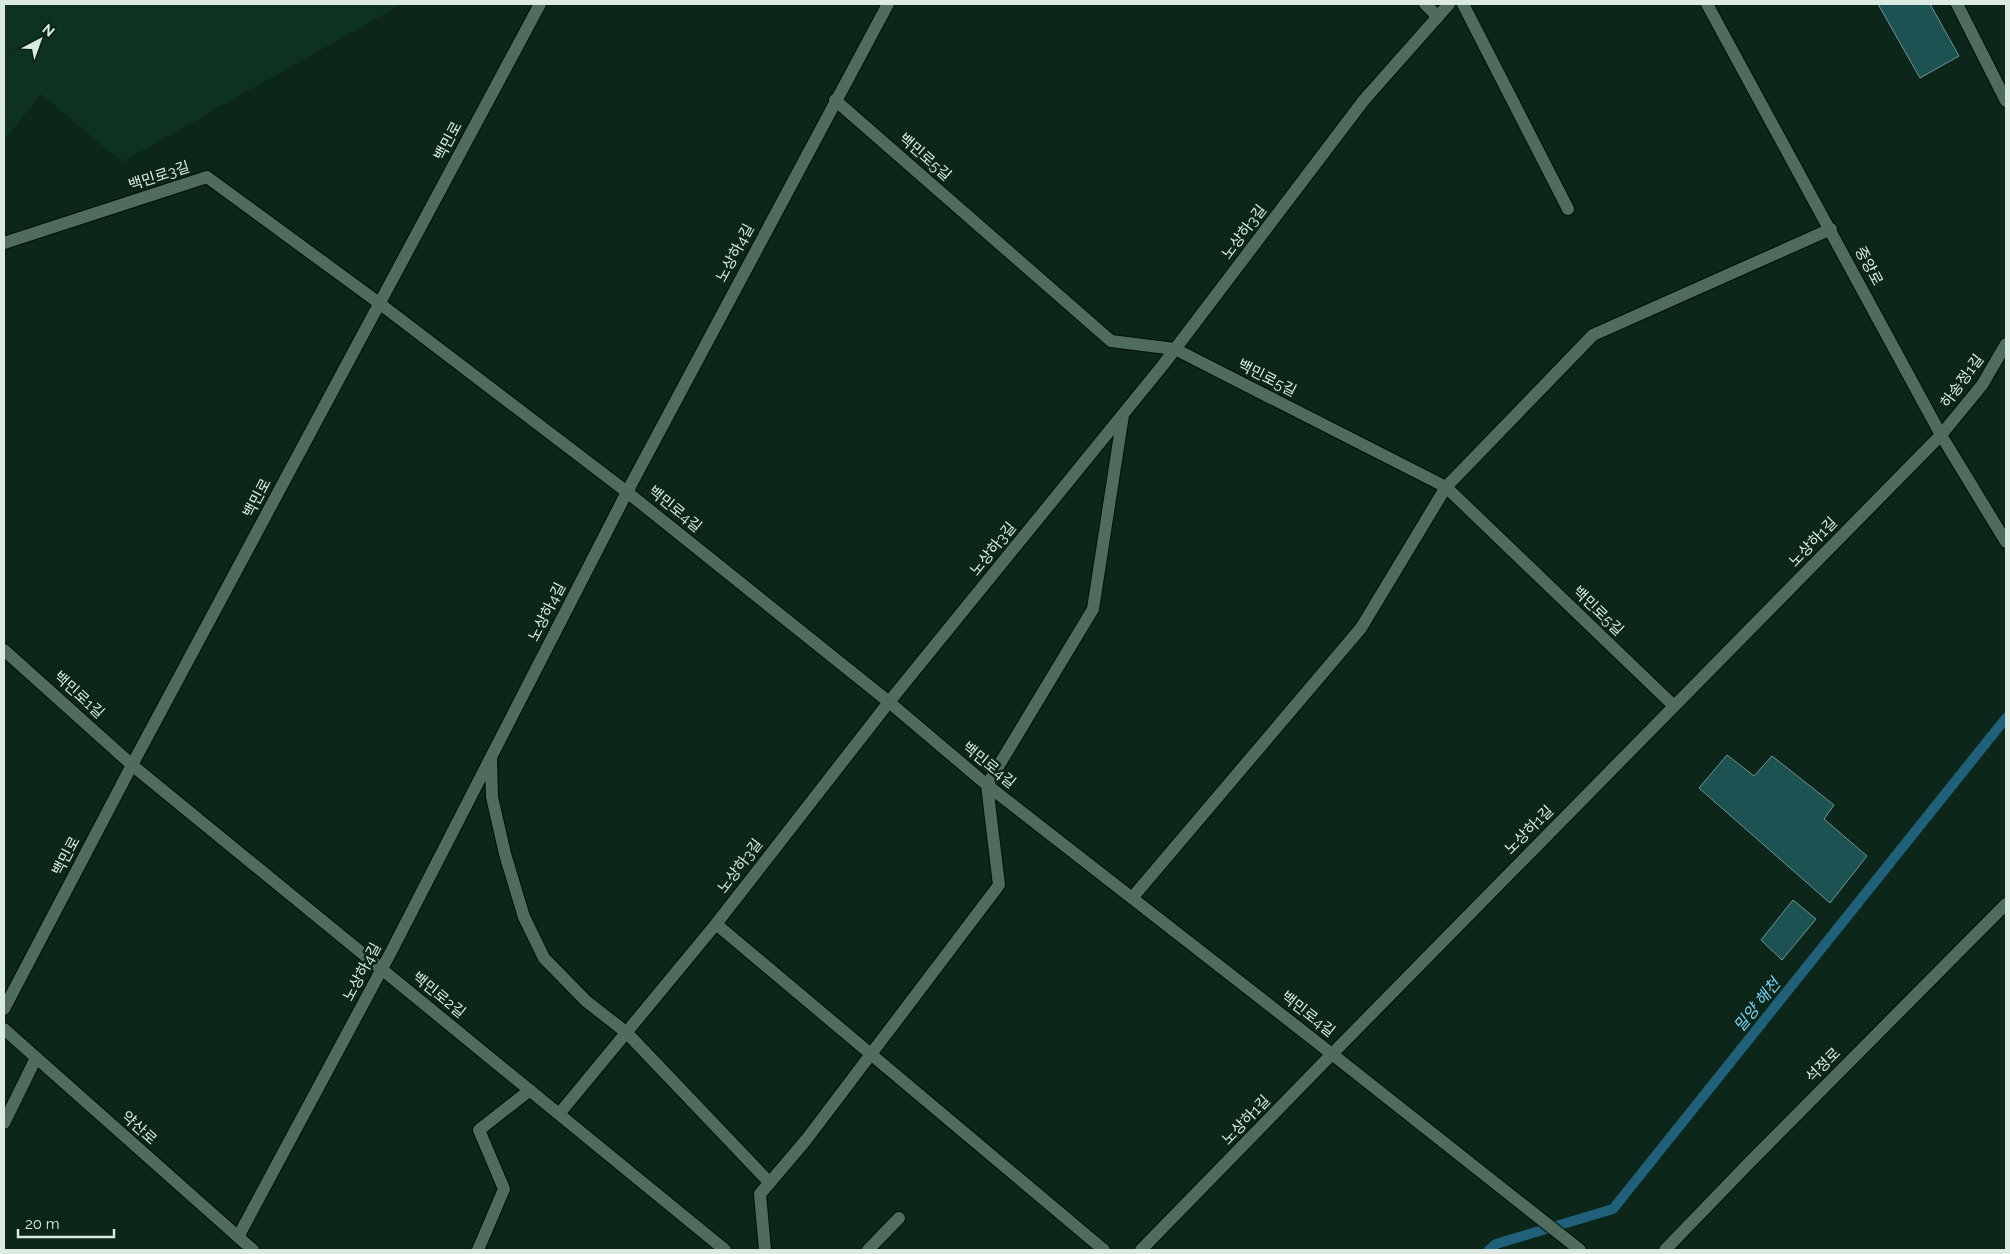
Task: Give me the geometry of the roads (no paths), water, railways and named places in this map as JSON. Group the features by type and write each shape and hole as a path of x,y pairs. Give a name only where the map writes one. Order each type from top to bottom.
{"street":[{"name":"백민로","path":"4,1009 132,765 540,4"},
{"name":"노상하4길","path":"238,1237 382,968 627,492 888,4"},
{"path":"1425,4 1438,17"},
{"name":"노상하3길","path":"559,1114 716,924 890,702 1175,349 1364,100 1449,4"},
{"path":"1463,4 1568,208"},
{"name":"중앙로","path":"1707,4 1831,229 1941,435 2006,542"},
{"path":"1957,4 2006,101"},
{"name":"백민로5길","path":"835,100 1111,342 1175,349 1446,487 1674,706"},
{"name":"백민로3길","path":"4,243 207,177 379,303"},
{"path":"1132,898 1360,628 1446,487 1593,335 1831,229"},
{"name":"백민로4길","path":"379,303 627,492 890,702 987,785 1580,1250"},
{"name":"하송정1길","path":"1941,435 1982,385 2006,344"},
{"path":"765,1250 760,1194 806,1140 1000,885 987,785 1093,608 1123,414"},
{"name":"노상하1길","path":"1142,1250 1332,1054 1941,435"},
{"name":"백민로1길","path":"4,650 132,765"},
{"path":"491,757 492,797 505,854 524,917 544,958 586,1001 627,1033 769,1182"},
{"name":"백민로2길","path":"132,765 725,1250"},
{"name":"석정로","path":"1665,1250 2006,904"},
{"path":"716,924 1104,1250"},
{"name":"약산로","path":"4,1029 253,1250"},
{"path":"4,1123 36,1058"},
{"path":"478,1250 504,1189 479,1130 530,1090"},
{"path":"868,1250 899,1218"}],"waterway":[{"name":"밀양 해천","path":"1489,1250 1496,1244 1613,1209 2006,718"}]}
